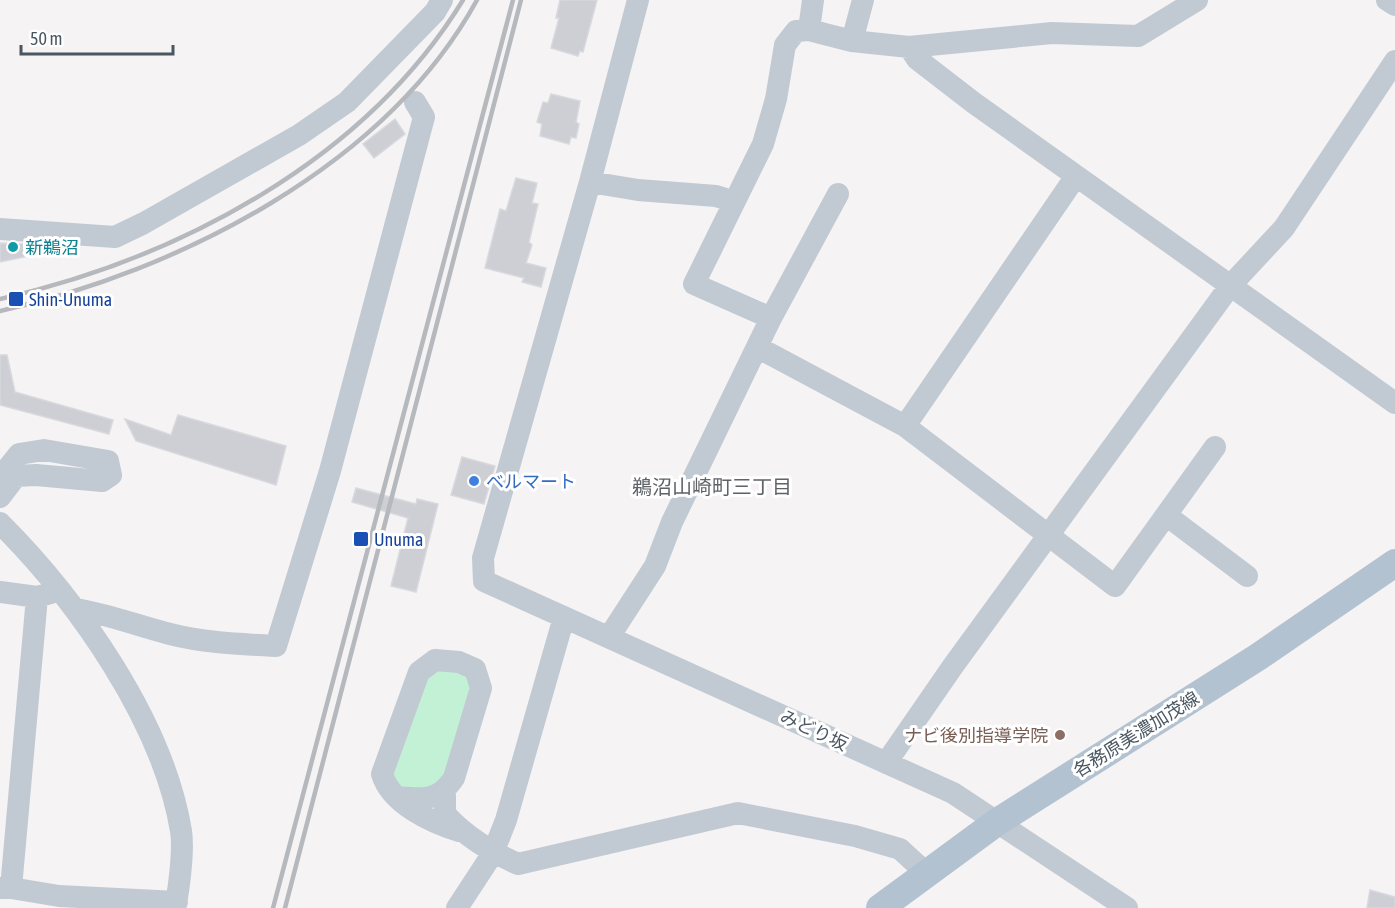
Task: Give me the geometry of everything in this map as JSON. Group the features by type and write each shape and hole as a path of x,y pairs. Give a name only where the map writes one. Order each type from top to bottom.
{"main road":[{"name":"各務原美濃加茂線","path":"880,908 925,872 997,822 1258,657 1395,563"}],"street":[{"path":"0,229 115,237 144,223 300,135 346,102 435,12 442,0"},
{"path":"638,0 591,182 638,190 716,196 732,201"},
{"path":"809,30 813,0"},
{"path":"852,41 863,0"},
{"path":"771,318 694,284 732,201 763,144 776,99 785,45 796,31 809,30 852,41 909,47 1052,33 1138,36 1197,0"},
{"path":"1387,0 1395,5"},
{"path":"909,47 926,67 1395,403"},
{"path":"886,763 1047,536 1230,286 1284,228 1395,61"},
{"path":"76,609 101,613 172,634 221,643 276,646 330,471 424,117 416,102"},
{"path":"905,426 1076,176"},
{"name":"みどり坂","path":"591,182 483,558 484,581 953,793 1127,908"},
{"path":"609,637 655,566 672,522 771,318 838,194"},
{"path":"757,347 905,426 1115,586 1215,447"},
{"path":"0,478 20,454 44,450 108,461 111,475 102,481 36,475 16,476 0,497"},
{"path":"1166,514 1247,576"},
{"path":"0,523 31,554 76,609 139,711 164,771 181,832 176,905 59,902 5,888 37,597"},
{"path":"0,592 37,597 61,590"},
{"path":"457,908 475,885 493,853 520,777 564,617"},
{"path":"397,797 426,799 445,791 454,778 481,688 475,669 459,662 435,660 419,672 382,774 385,785 397,797 435,824 460,831"},
{"path":"445,791 445,814 460,831 493,853 518,864 738,813 855,836 900,849 925,872"}],"green space":[{"path":"439,668 458,668 473,684 448,775 429,793 401,791 388,773 423,675"}],"building":[{"path":"560,0 597,0 583,52 580,51 578,56 551,48 559,18 556,18"},
{"path":"551,94 580,101 576,138 571,137 569,144 540,136 542,124 537,122 543,102 548,103"},
{"path":"395,119 405,134 374,158 363,144"},
{"path":"516,178 537,183 532,203 538,204 529,242 532,245 526,263 546,268 541,287 522,282 524,278 485,268 500,209 506,211"},
{"name":"新鵜沼","path":"0,243 26,244 29,256 0,262"},
{"path":"0,355 7,355 15,392 113,420 109,434 0,405"},
{"path":"178,415 286,446 276,485 136,441 125,419 171,435"},
{"name":"ベルマート","path":"462,457 495,466 484,504 451,495"},
{"path":"356,488 416,504 417,499 438,504 416,592 391,586 408,518 352,502"},
{"path":"1370,890 1395,897 1395,908 1367,908"}],"railway":[{"path":"0,299 68,281 134,257 200,229 262,194 321,154 375,108 422,57 463,0"},
{"path":"0,311 68,293 137,269 206,239 272,203 333,161 389,113 438,59 477,0"},
{"path":"273,908 513,0"},
{"path":"285,908 521,0"}],"place":[{"name":"新鵜沼","path":"13,247"},
{"name":"Shin-Unuma","path":"16,299"},
{"name":"ベルマート","path":"474,481"},
{"name":"Unuma","path":"361,539"},
{"name":"ナビ後別指導学院","path":"1060,735"}],"district":[{"name":"鵜沼山崎町三丁目","path":"712,486"}]}
